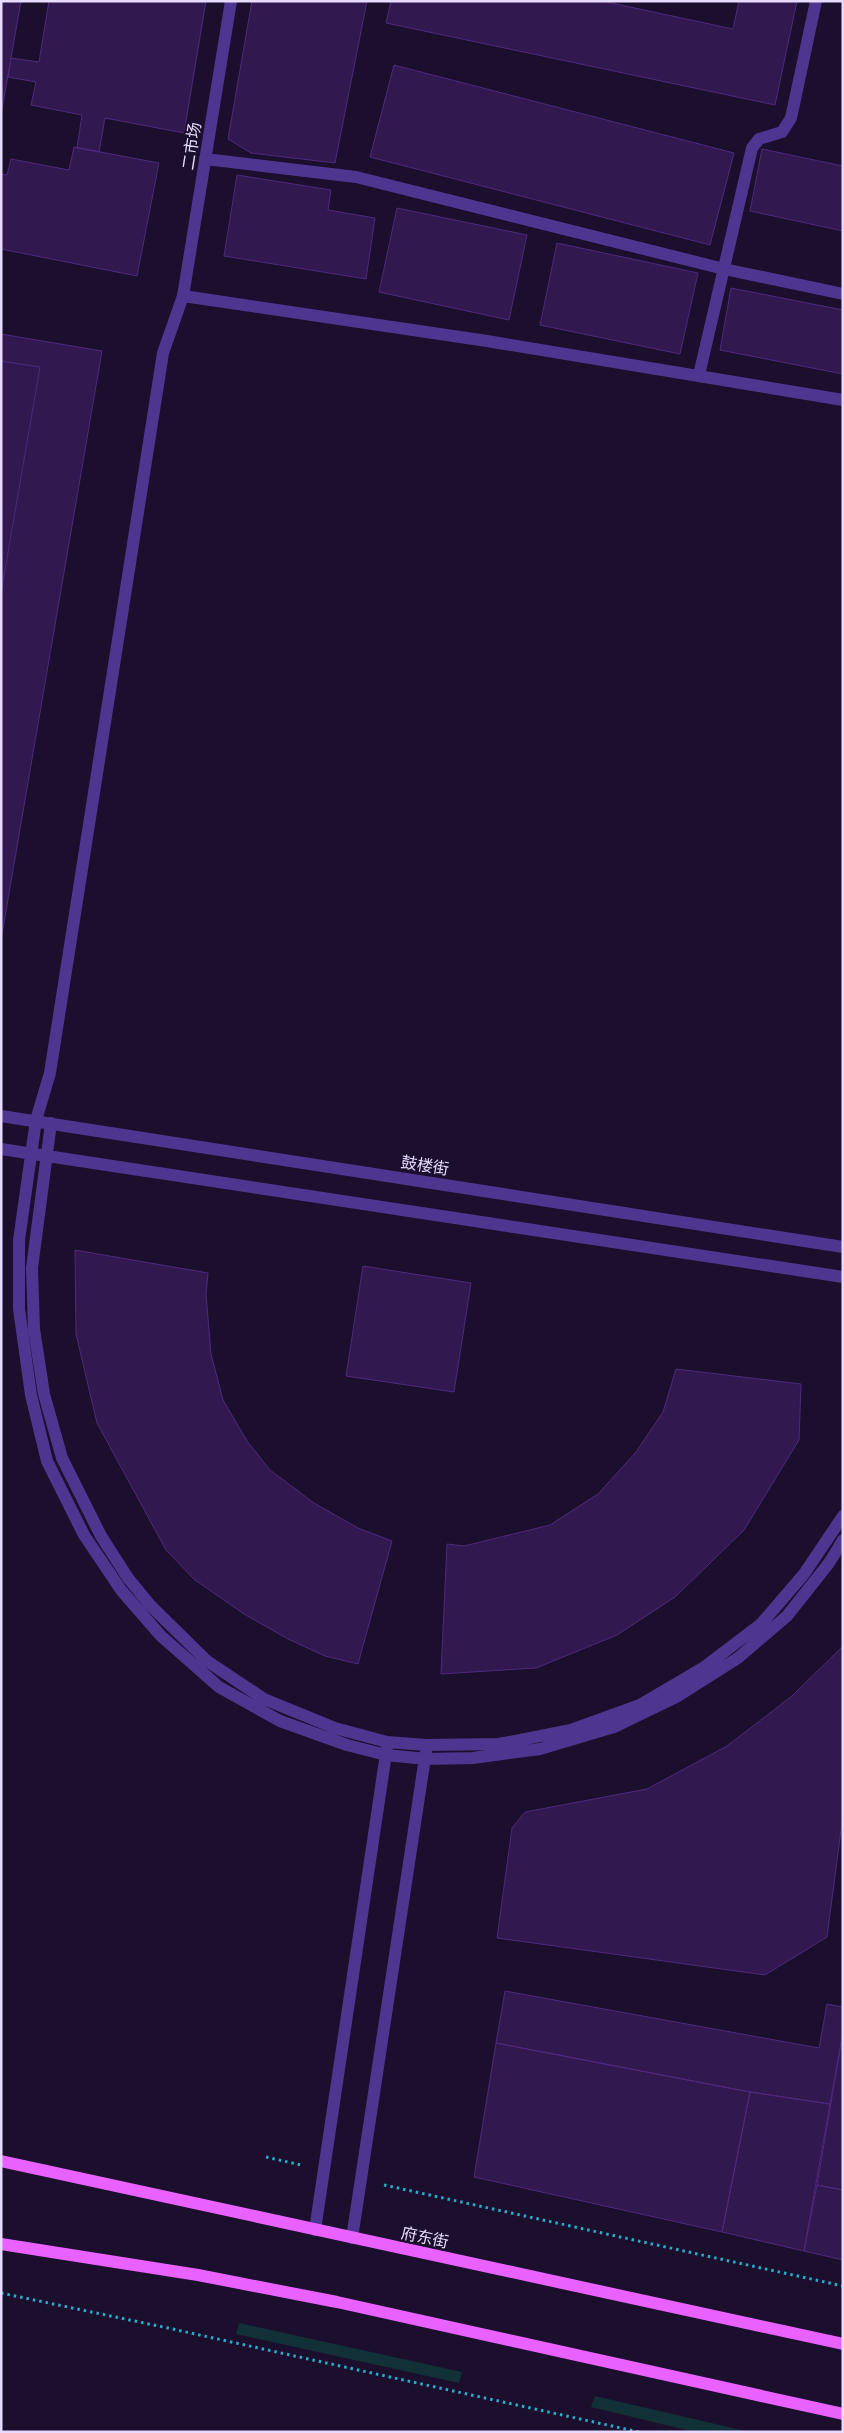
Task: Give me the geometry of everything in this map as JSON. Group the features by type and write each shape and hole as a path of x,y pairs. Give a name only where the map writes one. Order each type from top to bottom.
{"main road":[{"name":"府东街","path":"1,2161 843,2344"},
{"path":"1,2244 198,2275 337,2302 843,2414"}],"street":[{"name":"二市场","path":"231,1 183,296 163,353 50,1073 36,1120 19,1240 18,1309 31,1395 47,1461 84,1534 120,1590 161,1636 219,1687 280,1721 347,1745 386,1755 426,1759 473,1758 540,1750 614,1727 678,1696 738,1658 787,1616 829,1563 843,1540"},
{"path":"699,375 752,148 759,139 782,132 791,118 816,1"},
{"path":"205,159 356,177 724,268 843,294"},
{"path":"183,296 699,375 843,400"},
{"name":"鼓楼街","path":"1,1116 843,1247"},
{"path":"51,1123 32,1268 34,1329 44,1394 62,1458 101,1536 128,1578 150,1605 207,1661 264,1700 335,1728 387,1742 427,1745 499,1744 571,1730 640,1705 703,1668 761,1624 804,1574 843,1516"},
{"path":"1,1149 46,1154 843,1277"},
{"path":"315,2230 387,1742"},
{"path":"352,2238 427,1745"}],"path":[{"path":"266,2157 324,2170"},
{"path":"361,2180 843,2286"},
{"path":"1,2293 639,2432"}],"shaded area":[{"path":"239,2323 462,2372 459,2383 236,2334"},
{"path":"595,2396 750,2432 695,2432 591,2407"}],"building":[{"path":"1,1 21,1 1,115"},
{"path":"49,1 206,1 184,133 105,118 99,152 77,148 82,115 31,105 36,82 8,77 11,58 39,62"},
{"path":"252,1 367,1 335,163 251,153 228,139"},
{"path":"391,1 602,1 733,29 739,1 797,1 775,105 386,23"},
{"path":"394,65 734,153 710,245 370,157"},
{"path":"74,147 159,163 137,276 1,249 1,174 7,175 11,159 69,170"},
{"path":"762,149 843,166 843,231 750,211"},
{"path":"237,175 331,190 328,210 375,218 366,279 224,256"},
{"path":"397,208 527,235 509,320 379,292"},
{"path":"557,243 698,273 680,354 540,325"},
{"path":"731,288 843,310 843,374 720,350"},
{"path":"1,334 102,351 1,940"},
{"path":"1,361 40,367 1,593"},
{"path":"75,1250 208,1273 206,1294 211,1354 223,1400 247,1441 270,1470 314,1503 358,1528 392,1541 358,1664 325,1656 288,1639 244,1614 195,1580 166,1550 97,1423 76,1334"},
{"path":"363,1266 471,1283 454,1392 346,1376"},
{"path":"676,1369 801,1384 799,1440 744,1530 675,1597 617,1635 536,1668 441,1674 447,1544 464,1546 550,1525 598,1494 636,1452 663,1412"},
{"path":"843,1646 843,1815 827,1937 765,1975 497,1938 512,1828 525,1812 647,1789 727,1746 792,1696"},
{"path":"505,1991 819,2048 827,2004 843,2007 843,2032 830,2104 750,2092 496,2043"},
{"path":"843,2032 843,2190 817,2185"},
{"path":"496,2043 750,2092 722,2232 474,2177"},
{"path":"750,2092 830,2104 804,2251 722,2232"},
{"path":"817,2185 843,2190 843,2260 804,2251"}]}
